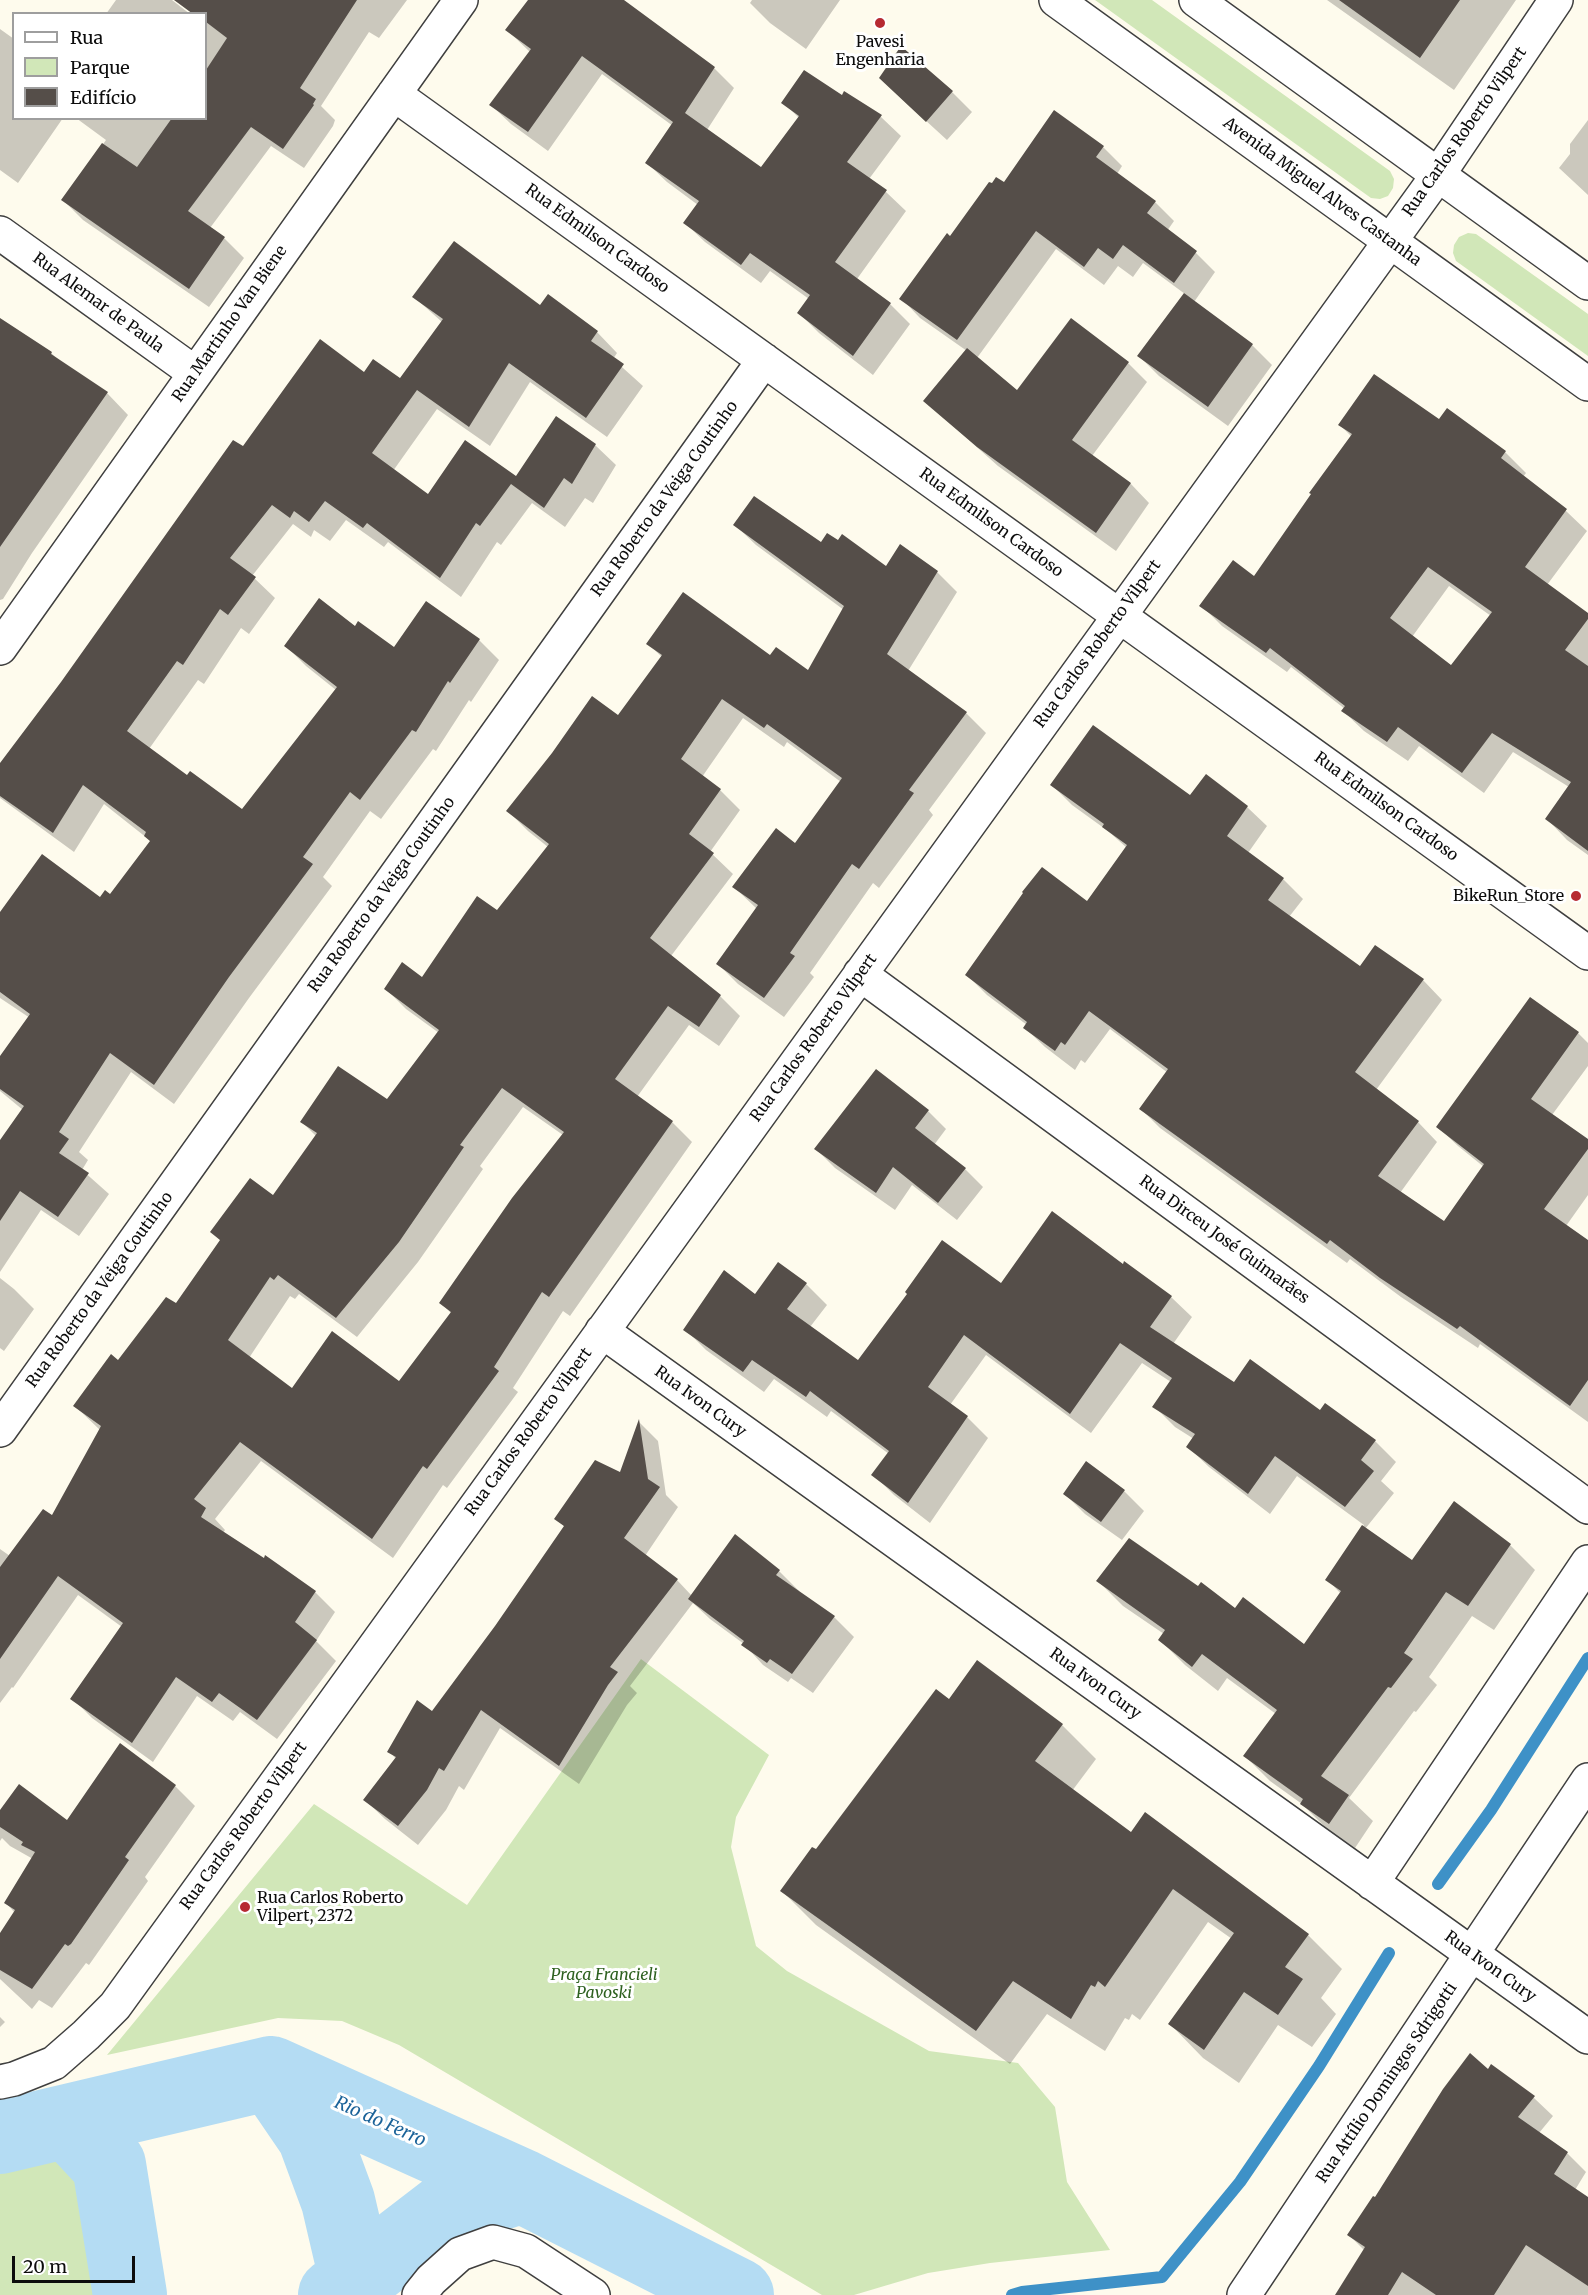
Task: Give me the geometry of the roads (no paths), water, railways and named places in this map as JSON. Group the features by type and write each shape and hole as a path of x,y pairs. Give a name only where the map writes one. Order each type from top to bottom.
{"street":[{"name":"Rua Martinho Van Biene","path":"0,648 461,0"},
{"name":"Avenida Miguel Alves Castanha","path":"1056,0 1588,384"},
{"path":"1196,0 1588,283"},
{"name":"Rua Carlos Roberto Vilpert","path":"0,2082 14,2079 54,2062 115,2006 1438,175 1556,0"},
{"name":"Rua Edmilson Cardoso","path":"394,94 1588,953"},
{"name":"Rua Alemar de Paula","path":"0,233 195,373"},
{"name":"Rua Roberto da Veiga Coutinho","path":"0,1430 764,360"},
{"name":"Rua Dirceu José Guimarães","path":"860,974 1588,1507"},
{"name":"Rua Ivon Cury","path":"602,1331 1588,2037"},
{"path":"1372,1883 1588,1562"},
{"name":"Rua Attílio Domingos Sdrigotti","path":"1244,2295 1588,1780"},
{"path":"419,2295 431,2280 460,2254 493,2242 526,2251 593,2295"}],"waterway":[{"path":"1438,1884 1491,1810 1588,1658"},
{"path":"1012,2295 1162,2277 1240,2182 1319,2066 1389,1953"},
{"path":"271,2073 314,2136 338,2201 356,2278"},
{"name":"Rio do Ferro","path":"0,2137 271,2073 522,2186 737,2295"},
{"path":"68,2121 109,2165 130,2295"},
{"path":"335,2295 443,2212 522,2186"}],"place":[{"name":"Pavesi Engenharia","path":"880,23"},
{"name":"BikeRun_Store","path":"1576,896"},
{"name":"Rua Carlos Roberto Vilpert, 2372","path":"245,1907"}],"park label":[{"name":"Praça Francieli Pavoski","path":"604,1984"}]}
